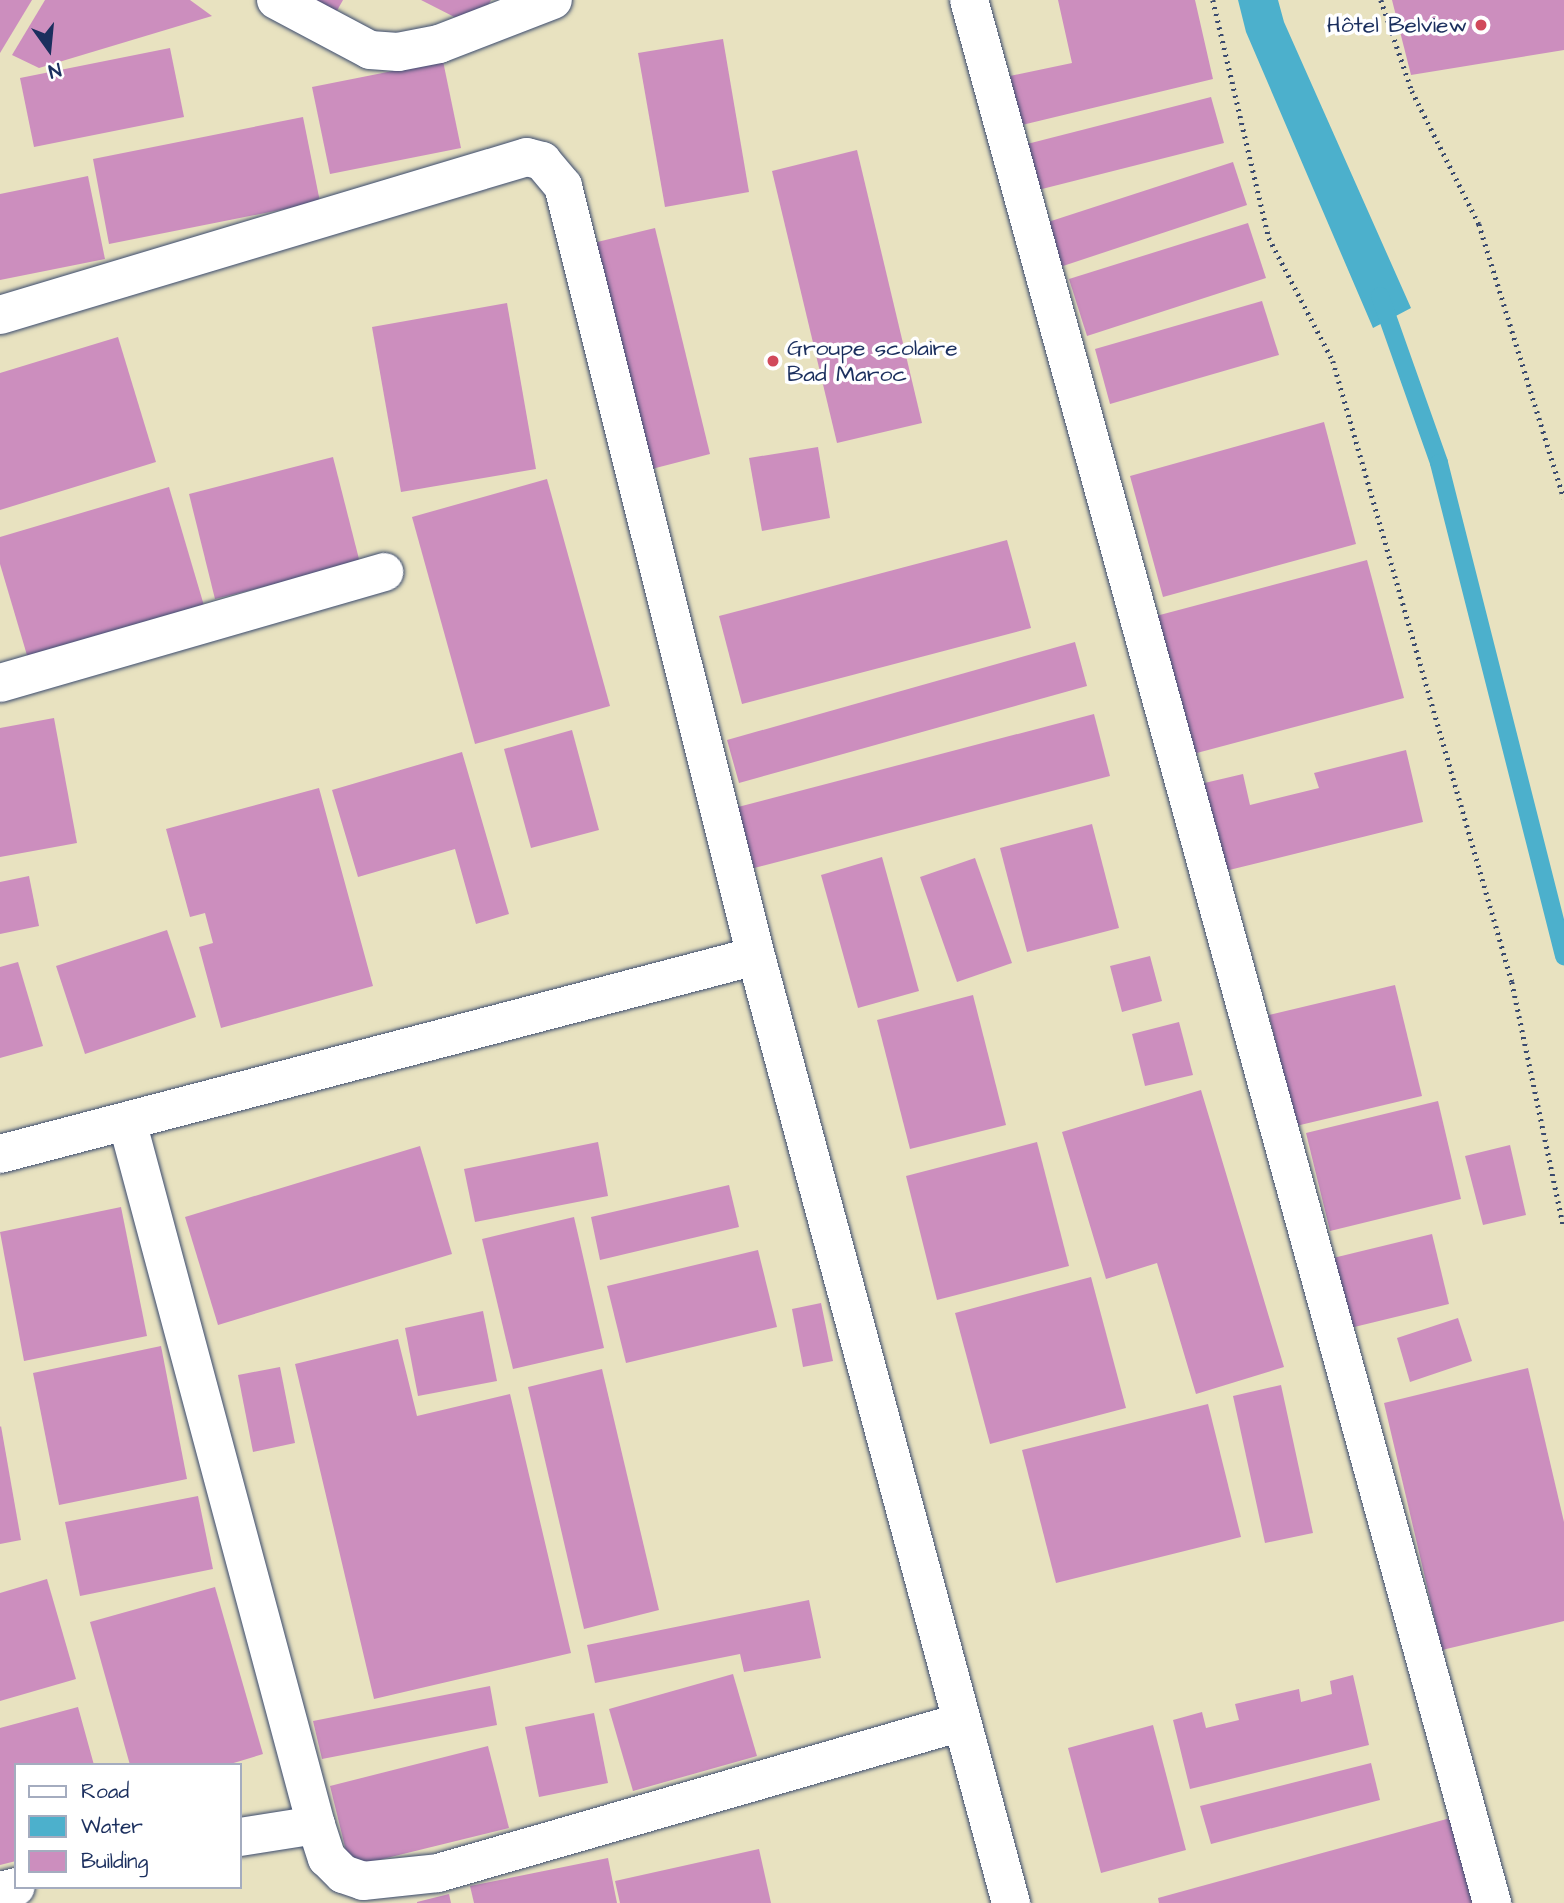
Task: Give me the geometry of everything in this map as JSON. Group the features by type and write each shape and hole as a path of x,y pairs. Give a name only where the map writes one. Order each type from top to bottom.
{"street":[{"path":"275,0 370,50 398,52 439,44 553,0"},
{"path":"969,0 1493,1903"},
{"path":"0,315 527,157 542,161 563,186 755,956 1011,1903"},
{"path":"0,683 383,572"},
{"path":"0,1154 755,956"},
{"path":"127,1121 316,1825 327,1858 343,1874 363,1881 438,1873 962,1722"},
{"path":"242,1837 316,1825"}],"path":[{"path":"1213,0 1269,238 1333,361 1508,969 1564,1228"},
{"path":"1381,0 1412,91 1479,224 1564,498"}],"water":[{"path":"1238,0 1278,0 1284,22 1411,308 1373,328 1246,32"}],"building":[{"path":"0,0 32,0 0,53"},
{"path":"45,0 190,0 212,16 39,68 12,55"},
{"path":"303,0 343,0 334,16"},
{"path":"421,0 491,0 476,28"},
{"path":"1058,0 1195,0 1213,79 1022,125 1010,76 1072,63"},
{"name":"Hôtel Belview","path":"1392,0 1564,0 1564,50 1411,75"},
{"path":"723,39 749,192 665,207 638,53"},
{"path":"170,48 184,117 34,147 20,78"},
{"path":"443,61 461,148 330,174 312,87"},
{"path":"1211,97 1224,143 1038,190 1027,144"},
{"path":"303,117 320,202 109,244 93,159"},
{"path":"857,150 922,423 837,443 772,171"},
{"path":"1233,162 1247,205 1060,267 1045,223"},
{"path":"88,176 105,259 0,280 0,194"},
{"path":"1248,223 1266,278 1087,336 1069,279"},
{"path":"655,228 710,454 644,471 589,244"},
{"path":"1262,301 1279,355 1110,404 1095,349"},
{"path":"507,303 536,469 401,492 372,327"},
{"path":"118,337 156,462 0,510 0,373"},
{"path":"1324,422 1356,544 1163,597 1130,476"},
{"path":"818,447 830,518 762,531 749,458"},
{"path":"333,457 360,563 215,599 189,494"},
{"path":"547,479 610,706 475,744 412,517"},
{"path":"169,487 205,609 29,662 0,564 0,537"},
{"path":"1007,540 1031,628 742,704 719,616"},
{"path":"1367,560 1404,698 1193,754 1156,616"},
{"path":"1075,642 1087,686 739,783 727,740"},
{"path":"1094,714 1110,776 754,868 738,807"},
{"path":"54,718 77,843 0,857 0,728"},
{"path":"572,730 599,830 531,848 504,749"},
{"path":"1406,750 1423,822 1217,873 1196,785 1243,774 1250,805 1319,788 1314,773"},
{"path":"462,752 509,914 476,924 455,849 358,877 332,790"},
{"path":"319,788 373,986 221,1028 199,947 213,943 205,913 190,917 166,829"},
{"path":"1092,824 1119,928 1027,952 1000,848"},
{"path":"882,857 919,991 858,1008 821,875"},
{"path":"975,858 1012,963 957,982 920,877"},
{"path":"29,876 39,926 0,934 0,882"},
{"path":"167,930 196,1017 85,1054 56,966"},
{"path":"1150,956 1162,1001 1122,1012 1110,966"},
{"path":"18,962 43,1046 0,1058 0,967"},
{"path":"1395,985 1422,1096 1296,1126 1269,1015"},
{"path":"973,995 1006,1125 910,1149 877,1020"},
{"path":"1179,1022 1193,1075 1145,1086 1132,1034"},
{"path":"1201,1090 1284,1367 1196,1394 1157,1263 1106,1279 1062,1132"},
{"path":"1438,1101 1461,1199 1330,1231 1306,1133"},
{"path":"598,1142 608,1196 475,1222 464,1169"},
{"path":"1037,1142 1069,1266 937,1300 906,1176"},
{"path":"1510,1145 1526,1215 1483,1225 1465,1156"},
{"path":"420,1146 452,1254 218,1325 185,1217"},
{"path":"729,1185 739,1227 600,1260 591,1217"},
{"path":"121,1207 147,1336 24,1361 0,1232"},
{"path":"574,1217 604,1348 513,1369 482,1239"},
{"path":"1432,1234 1449,1304 1346,1329 1329,1259"},
{"path":"758,1250 777,1327 626,1363 607,1286"},
{"path":"1091,1277 1126,1408 990,1444 955,1313"},
{"path":"821,1303 833,1361 803,1367 792,1309"},
{"path":"483,1311 497,1381 418,1396 405,1328"},
{"path":"1458,1318 1472,1361 1410,1382 1397,1338"},
{"path":"398,1339 417,1416 510,1394 571,1653 374,1699 295,1364"},
{"path":"161,1346 187,1479 59,1505 33,1373"},
{"path":"280,1367 295,1443 253,1452 238,1375"},
{"path":"1528,1368 1564,1522 1564,1621 1442,1650 1384,1403"},
{"path":"602,1369 659,1610 584,1629 528,1387"},
{"path":"1281,1385 1313,1533 1265,1543 1233,1396"},
{"path":"1208,1404 1241,1537 1056,1583 1022,1450"},
{"path":"0,1427 21,1540 0,1544"},
{"path":"198,1496 213,1569 80,1596 65,1522"},
{"path":"47,1579 76,1679 0,1701 0,1593"},
{"path":"215,1587 263,1754 234,1763 129,1763 90,1622"},
{"path":"809,1600 821,1658 744,1672 740,1654 595,1683 587,1645"},
{"path":"733,1674 757,1756 633,1791 609,1709"},
{"path":"1353,1675 1369,1745 1190,1789 1173,1720 1202,1712 1206,1728 1239,1720 1235,1704 1299,1689 1301,1702 1332,1694 1330,1681"},
{"path":"490,1686 497,1725 322,1759 313,1721"},
{"path":"78,1707 93,1763 14,1763 14,1862 0,1865 0,1728"},
{"path":"594,1713 608,1783 539,1797 525,1727"},
{"path":"1153,1725 1186,1850 1101,1873 1068,1748"},
{"path":"488,1746 509,1828 350,1867 330,1786"},
{"path":"1371,1763 1380,1800 1211,1844 1200,1806"},
{"path":"1454,1817 1478,1903 1159,1903 1158,1898"},
{"path":"759,1849 771,1903 620,1903 615,1881"},
{"path":"608,1858 617,1903 474,1903 470,1886"},
{"path":"449,1894 451,1903 417,1903 417,1902"}],"waterway":[{"path":"1380,296 1439,463 1564,956"}],"place":[{"name":"Hôtel Belview","path":"1481,25"},
{"name":"Groupe scolaire Bad Maroc","path":"773,361"}]}
